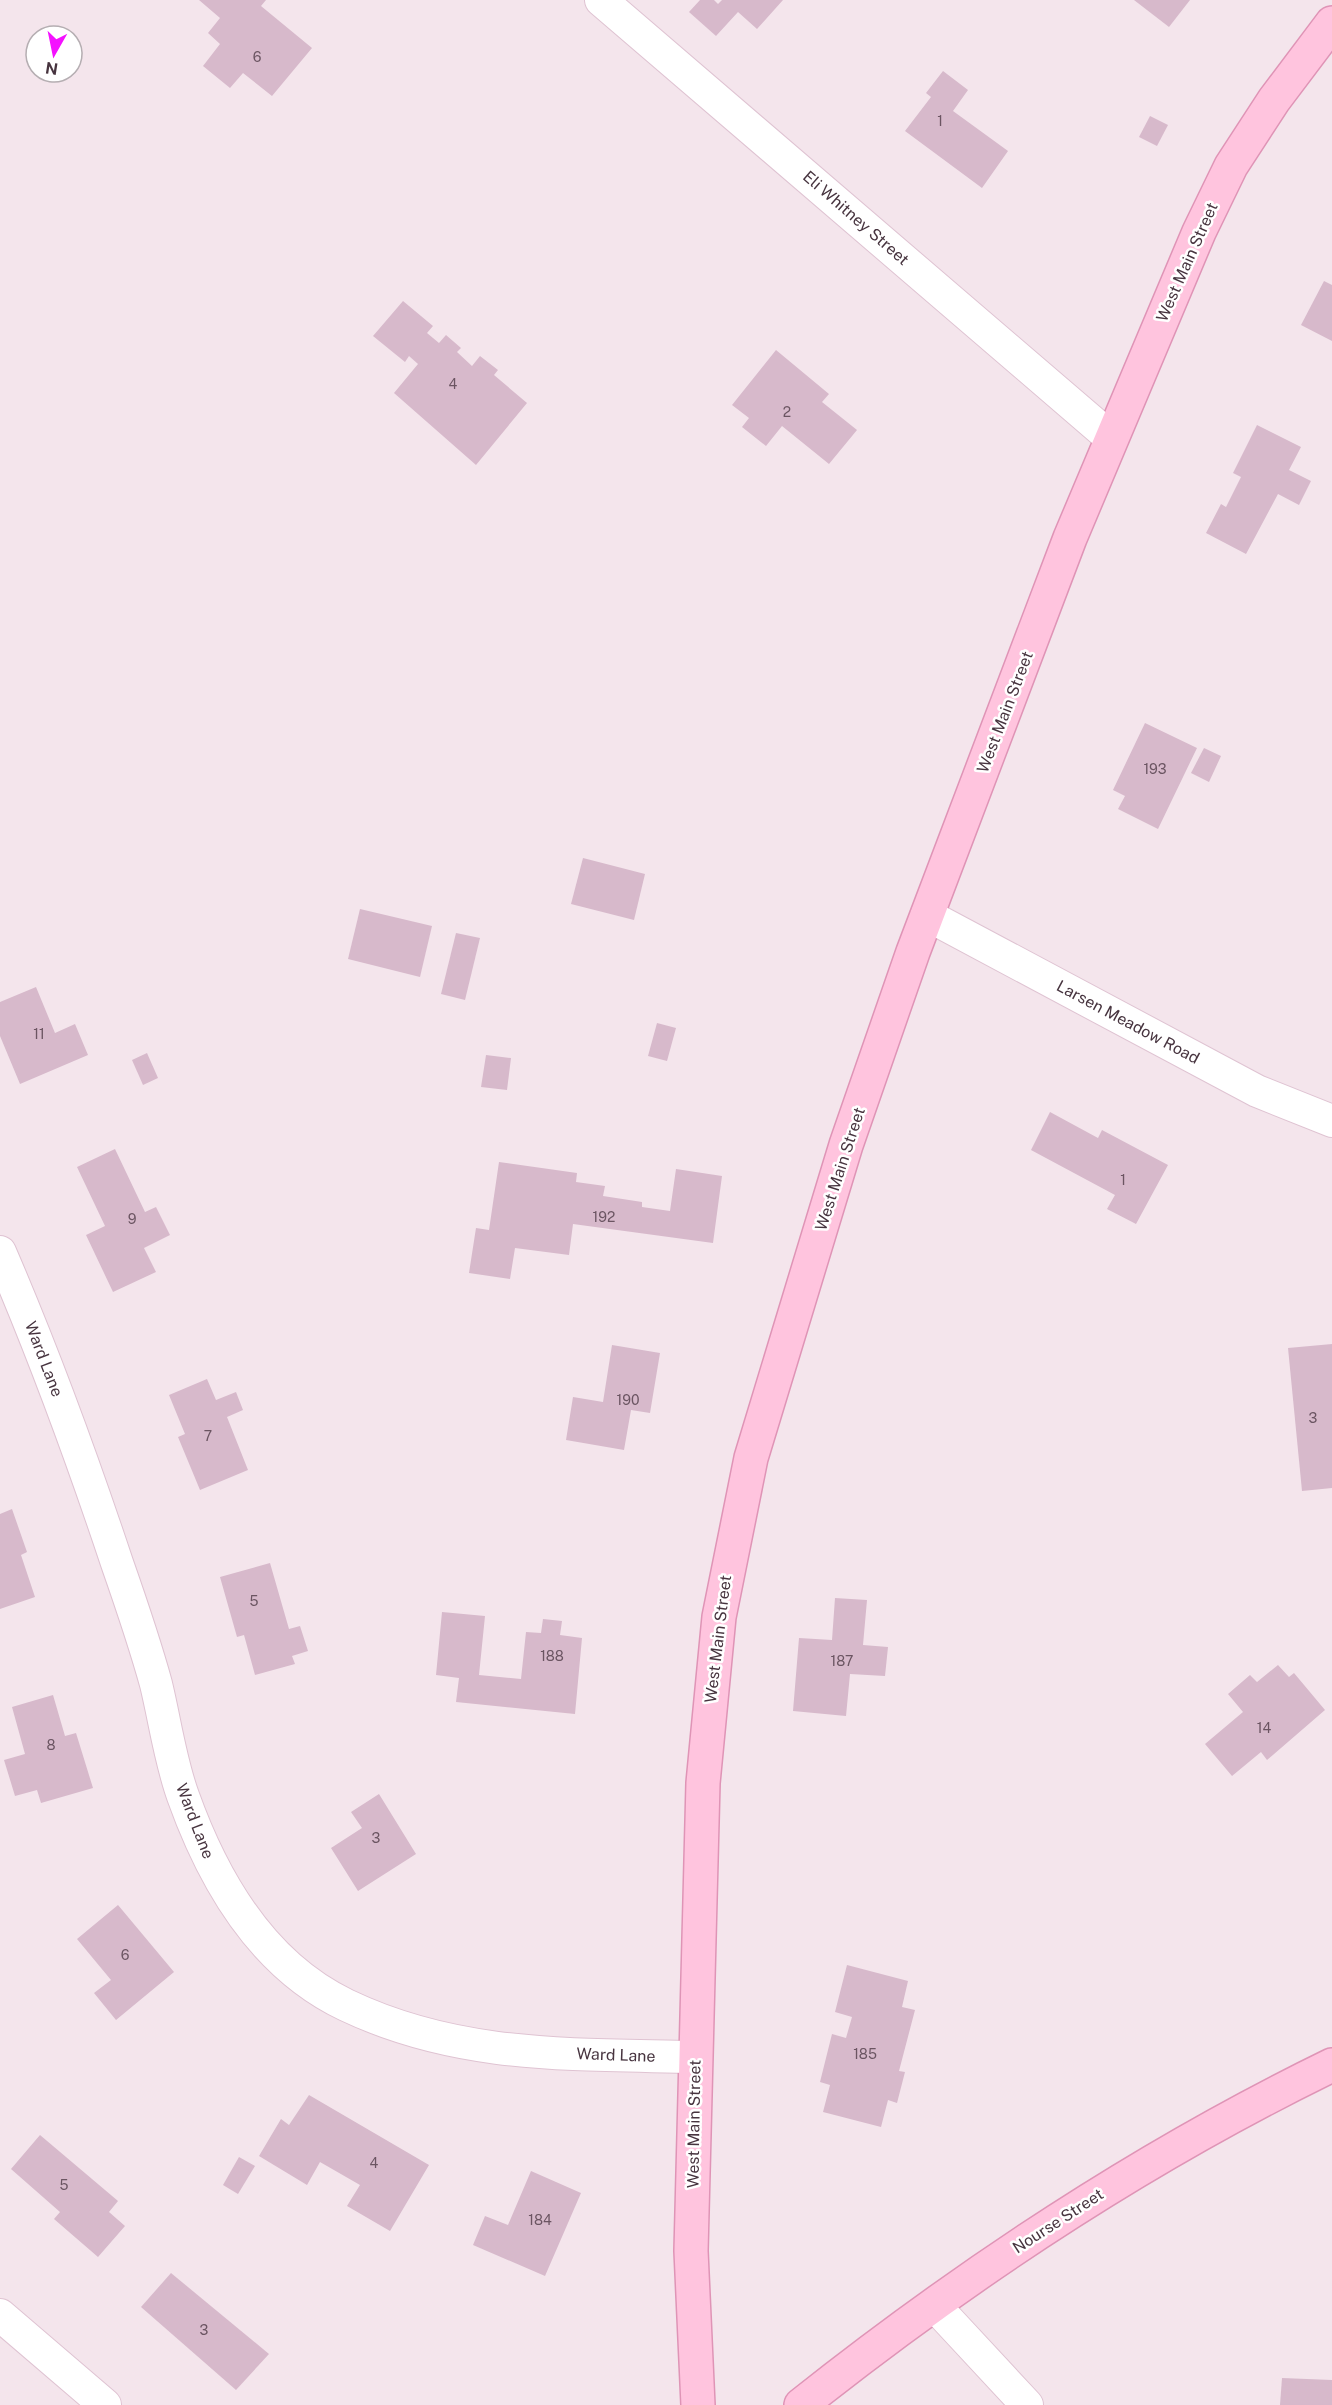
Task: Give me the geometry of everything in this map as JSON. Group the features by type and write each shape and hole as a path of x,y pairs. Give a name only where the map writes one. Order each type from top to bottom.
{"street":[{"name":"Eli Whitney Street","path":"601,0 1111,438"},
{"name":"West Main Street","path":"698,2405 692,2251 695,2057 704,1783 719,1617 729,1555 751,1458 846,1145 927,915 1070,538 1199,232 1231,166 1274,100 1332,23"},
{"name":"Larsen Meadow Road","path":"927,915 1257,1091 1332,1121"},
{"name":"Ward Lane","path":"0,1252 40,1347 117,1563 155,1682 182,1794 212,1863 245,1920 287,1967 344,2004 411,2031 478,2047 563,2054 695,2057"},
{"name":"Nourse Street","path":"801,2405 1020,2244 1091,2199 1237,2113 1332,2065"},
{"path":"935,2306 1027,2405"},
{"path":"0,2315 105,2405"}],"building":[{"path":"199,0 266,0 261,6 312,48 272,96 243,73 230,88 203,66 220,44 208,33 220,18"},
{"path":"700,0 714,0 718,4 722,0 783,0 757,29 738,12 716,36 689,12"},
{"path":"1134,0 1190,0 1169,27"},
{"path":"943,71 968,90 953,111 1008,151 982,188 905,131 931,97 926,93"},
{"path":"1150,116 1168,125 1157,146 1139,137"},
{"path":"1324,281 1332,285 1332,341 1301,325"},
{"path":"403,301 433,326 427,333 439,343 446,335 461,348 457,352 472,366 480,356 498,370 494,375 527,403 476,465 394,393 418,364 409,356 405,362 373,336"},
{"path":"776,350 829,394 822,402 857,430 829,464 782,426 766,446 742,427 749,418 732,405"},
{"path":"1257,425 1301,447 1289,470 1311,481 1299,505 1278,494 1246,554 1206,533 1221,504 1226,507 1241,477 1233,473"},
{"path":"1145,723 1197,748 1158,829 1118,809 1125,796 1113,790"},
{"path":"1204,748 1221,756 1209,782 1191,773"},
{"path":"583,858 645,874 634,920 571,904"},
{"path":"360,909 432,926 420,977 348,959"},
{"path":"456,933 480,938 465,1000 441,994"},
{"path":"36,987 55,1033 75,1024 88,1055 20,1084 0,1036 0,1002"},
{"path":"657,1023 676,1028 667,1061 648,1056"},
{"path":"147,1053 158,1078 143,1085 132,1060"},
{"path":"486,1055 511,1058 507,1090 481,1087"},
{"path":"1050,1112 1098,1138 1102,1130 1168,1165 1136,1224 1107,1209 1115,1195 1031,1150"},
{"path":"115,1149 145,1212 156,1207 170,1235 144,1248 156,1272 113,1292 86,1235 105,1226 77,1167"},
{"path":"499,1162 577,1173 576,1182 605,1186 603,1196 642,1202 642,1207 670,1211 676,1169 722,1176 713,1243 573,1224 569,1255 515,1248 510,1279 469,1273 476,1228 489,1230"},
{"path":"1332,1344 1332,1488 1302,1491 1288,1348"},
{"path":"612,1345 660,1353 650,1413 631,1410 624,1450 566,1440 573,1397 603,1402"},
{"path":"207,1379 216,1400 236,1392 243,1410 227,1417 248,1470 200,1490 178,1437 185,1434 169,1395"},
{"path":"12,1509 27,1552 21,1555 35,1597 0,1609 0,1514"},
{"path":"270,1563 289,1629 300,1626 308,1651 292,1656 295,1664 255,1675 244,1635 237,1637 220,1577"},
{"path":"835,1598 867,1600 863,1645 888,1647 885,1676 850,1674 846,1716 793,1711 799,1638 832,1640"},
{"path":"442,1612 485,1616 479,1675 521,1679 526,1632 541,1633 543,1619 562,1621 560,1635 582,1638 575,1714 456,1702 459,1678 436,1675"},
{"path":"1278,1665 1289,1677 1294,1673 1325,1710 1267,1760 1261,1752 1232,1776 1205,1744 1243,1712 1228,1694 1250,1675 1257,1682"},
{"path":"53,1695 65,1736 76,1733 93,1788 41,1803 37,1790 15,1796 4,1760 25,1754 12,1707"},
{"path":"379,1794 416,1854 358,1891 331,1848 362,1828 351,1812"},
{"path":"118,1905 174,1972 116,2020 94,1993 111,1980 77,1939"},
{"path":"847,1965 908,1981 902,2007 915,2010 899,2071 905,2072 897,2103 888,2100 881,2127 823,2112 830,2085 820,2082 832,2034 846,2038 852,2017 835,2012"},
{"path":"309,2095 429,2165 390,2231 347,2206 360,2185 320,2162 307,2185 259,2156 281,2119 289,2125"},
{"path":"40,2135 118,2201 109,2212 125,2226 98,2257 54,2219 60,2212 11,2169"},
{"path":"239,2157 255,2166 238,2194 223,2185"},
{"path":"531,2171 581,2193 545,2276 473,2245 485,2216 508,2225"},
{"path":"171,2273 269,2354 236,2390 141,2307"},
{"path":"1282,2378 1332,2380 1332,2405 1280,2405"}]}
